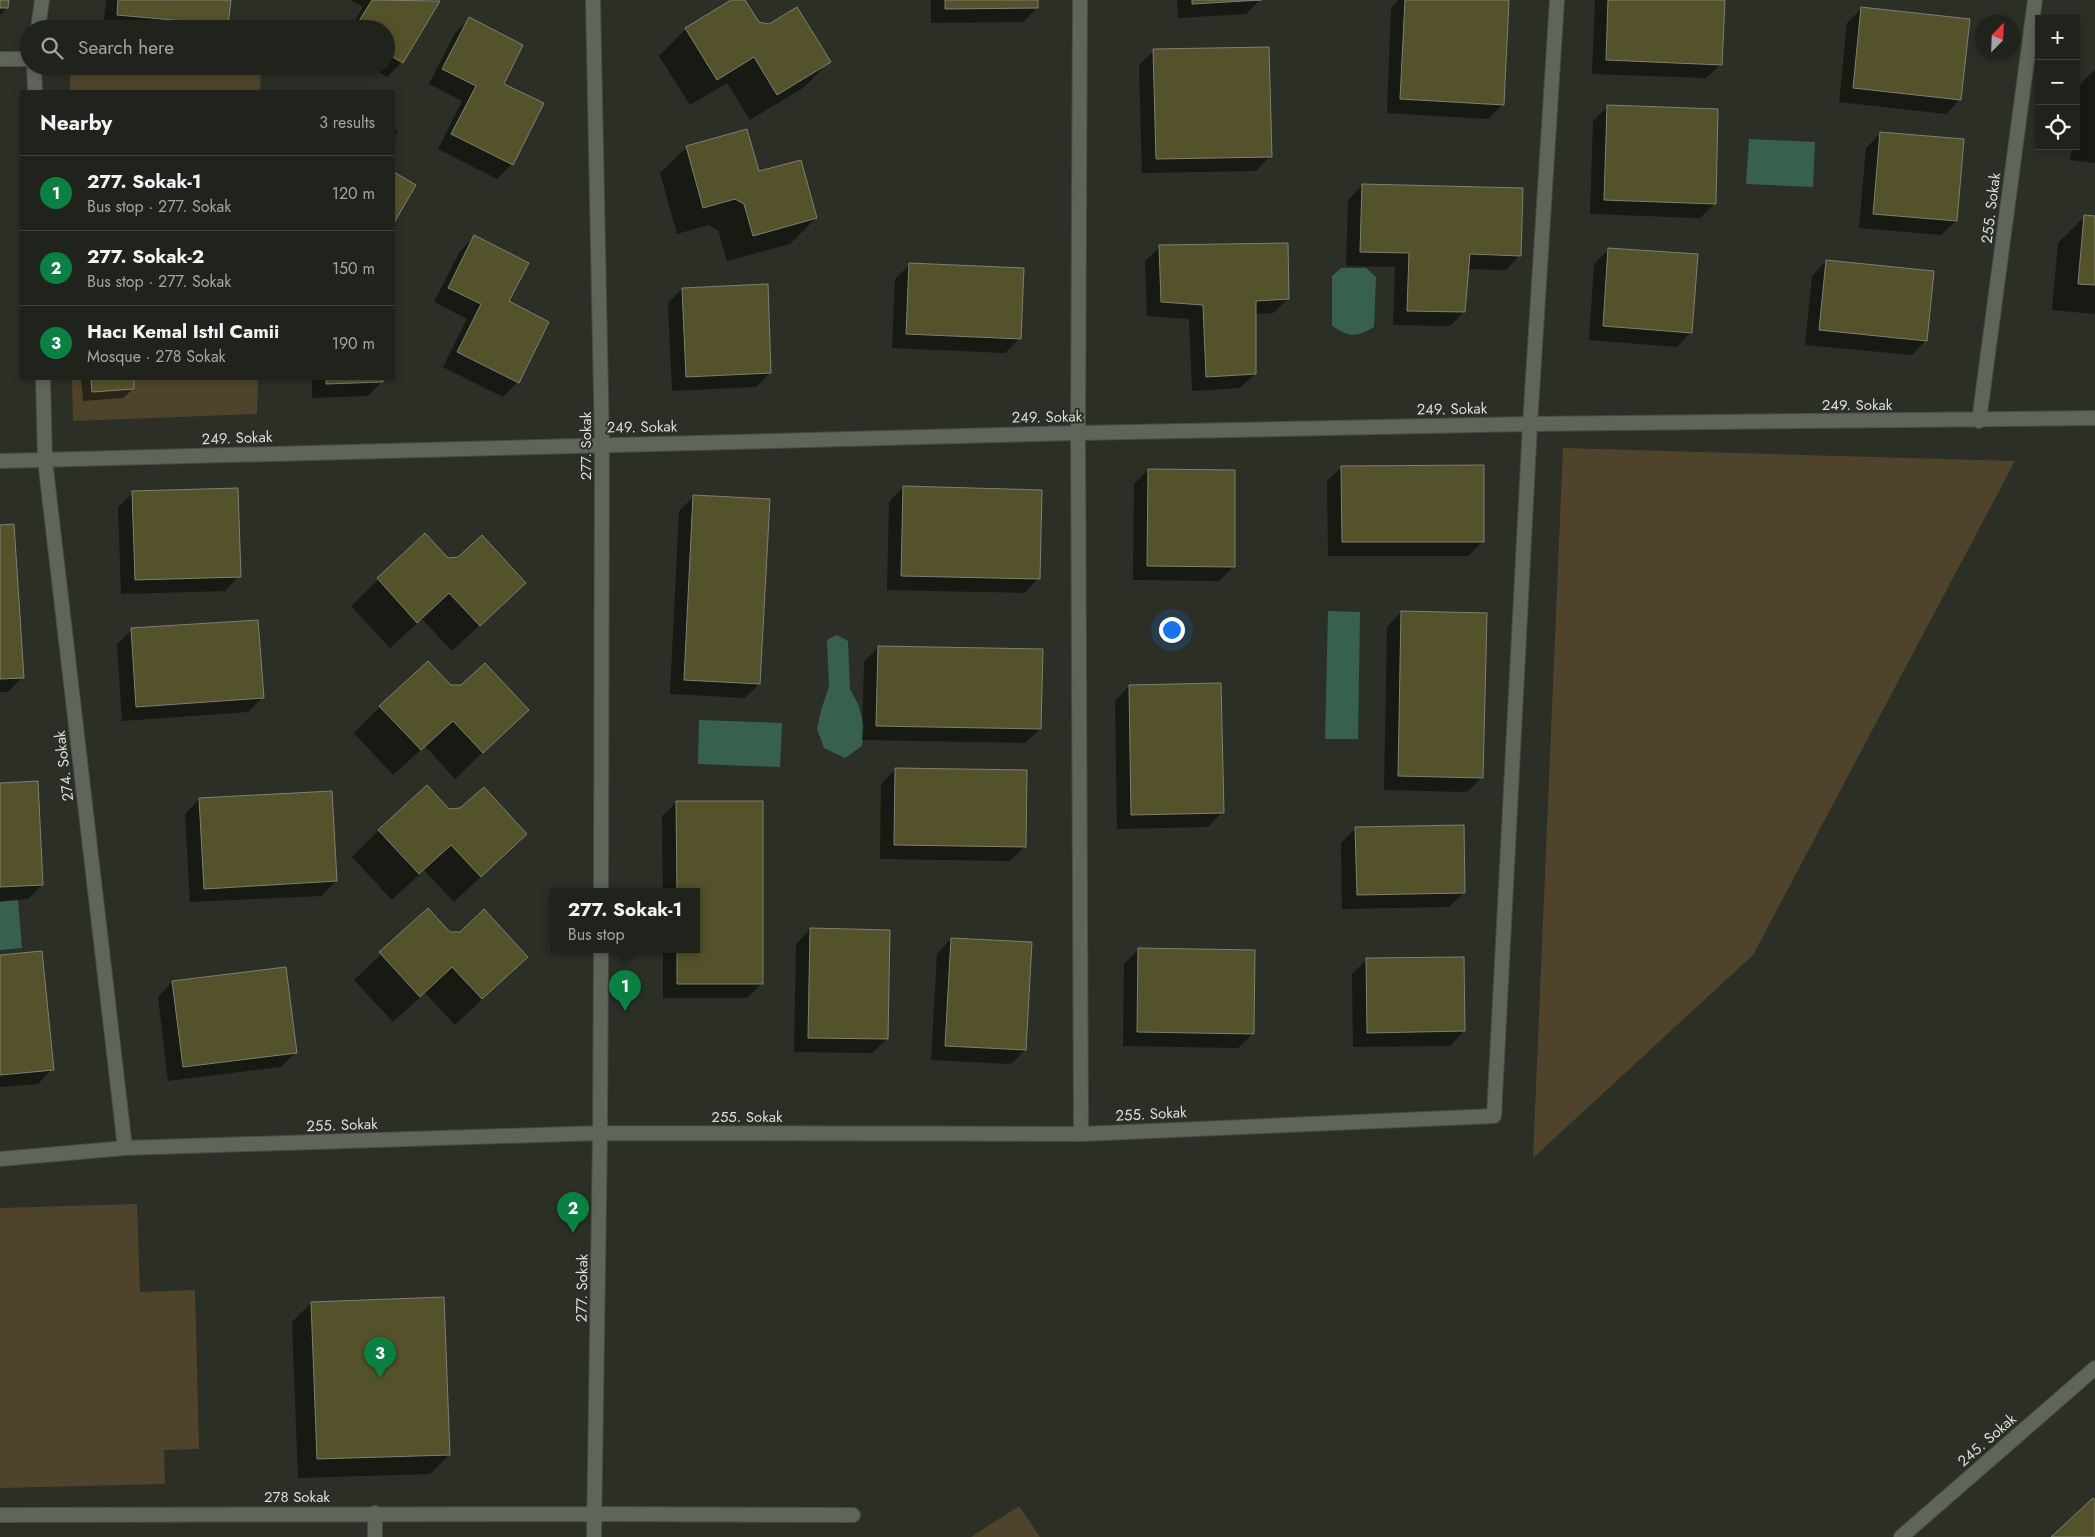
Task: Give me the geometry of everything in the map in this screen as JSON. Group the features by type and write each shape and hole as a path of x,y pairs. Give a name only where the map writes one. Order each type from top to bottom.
{"street":[{"path":"39,20 42,0"},
{"name":"277. Sokak","path":"593,0 602,444 601,888"},
{"path":"1080,0 1078,433 1081,1134"},
{"path":"1530,424 1557,0"},
{"name":"255. Sokak","path":"1979,421 2034,0"},
{"path":"0,59 20,59"},
{"path":"34,75 35,90"},
{"name":"274. Sokak","path":"43,380 45,460 125,1148"},
{"name":"249. Sokak","path":"0,462 602,444 1078,433 1530,424 1979,421 2095,418"},
{"name":"255. Sokak","path":"0,1159 125,1148 600,1133 1081,1134 1494,1116 1530,424"},
{"name":"277. Sokak","path":"594,1537 601,953"},
{"name":"245. Sokak","path":"1901,1537 2095,1368"},
{"path":"375,1513 375,1537"},
{"name":"278 Sokak","path":"0,1515 375,1513 853,1515"}],"shaded area":[{"path":"70,75 261,75 260,90 70,90"},
{"path":"1749,139 1815,142 1813,187 1746,184"},
{"path":"1341,268 1366,268 1376,277 1374,327 1362,333 1348,334 1332,326 1332,276"},
{"path":"72,380 258,380 257,414 73,421"},
{"path":"1563,448 2015,461 1753,955 1533,1158"},
{"path":"1328,611 1360,612 1358,739 1325,739"},
{"path":"837,635 848,641 850,689 859,706 864,727 862,746 845,758 824,748 817,729 829,687 827,640"},
{"path":"699,720 782,723 780,767 698,764"},
{"path":"18,900 22,948 0,950 0,902"},
{"path":"137,1204 140,1292 195,1290 199,1449 164,1450 165,1484 0,1488 0,1208"},
{"path":"1019,1506 1040,1537 971,1537"}],"building":[{"path":"0,0 9,0 8,8 0,8"},
{"path":"118,0 231,0 229,20 172,20 117,15"},
{"path":"372,0 440,1 403,63 395,58 395,20 360,20"},
{"path":"731,0 745,0 759,22 769,24 797,7 831,62 777,95 754,57 717,80 685,28"},
{"path":"945,0 1038,0 1038,8 945,9"},
{"path":"1192,0 1262,0 1192,4"},
{"path":"1405,0 1509,0 1504,105 1400,99"},
{"path":"1608,0 1725,0 1722,65 1606,60"},
{"path":"1861,7 1970,19 1961,100 1853,88"},
{"path":"469,17 523,45 504,84 544,103 513,165 451,134 476,86 442,69"},
{"path":"1269,47 1272,157 1156,159 1153,49"},
{"path":"1607,105 1718,109 1716,204 1604,200"},
{"path":"747,129 759,171 801,160 817,218 753,236 744,204 735,199 703,208 686,146"},
{"path":"1880,132 1964,139 1957,221 1873,214"},
{"path":"395,173 416,185 395,221"},
{"path":"1362,184 1523,188 1521,256 1470,254 1465,312 1407,311 1409,253 1360,252"},
{"path":"2084,215 2095,216 2095,285 2078,284"},
{"path":"474,235 529,263 509,301 549,322 519,383 457,352 481,304 448,288"},
{"path":"1288,243 1289,299 1256,301 1256,374 1206,377 1203,305 1161,302 1159,245"},
{"path":"1608,248 1698,254 1692,333 1603,326"},
{"path":"1826,260 1934,271 1927,341 1819,330"},
{"path":"909,263 1024,268 1021,339 906,334"},
{"path":"768,284 771,373 686,377 682,288"},
{"path":"91,380 134,380 134,389 92,392"},
{"path":"326,380 383,380 383,382 326,384"},
{"path":"1484,465 1484,542 1342,542 1341,466"},
{"path":"1148,469 1235,470 1235,567 1147,566"},
{"path":"903,486 1042,490 1040,579 901,576"},
{"path":"238,488 241,577 135,580 132,491"},
{"path":"693,495 770,499 760,684 684,680"},
{"path":"14,524 24,678 0,679 0,525"},
{"path":"425,533 448,558 458,557 482,535 526,583 480,626 449,593 417,623 377,578"},
{"path":"1401,611 1487,613 1483,778 1398,776"},
{"path":"258,620 264,698 136,707 131,628"},
{"path":"878,646 1043,649 1041,729 876,726"},
{"path":"428,661 451,685 461,685 485,663 529,710 483,753 453,721 421,750 379,706"},
{"path":"1221,683 1224,813 1131,815 1129,685"},
{"path":"895,768 1027,770 1026,847 894,845"},
{"path":"38,781 43,885 0,887 0,783"},
{"path":"427,785 449,809 460,808 484,787 527,834 481,877 451,845 419,874 378,830"},
{"path":"332,791 337,881 204,889 199,798"},
{"path":"676,801 763,801 763,984 677,984 677,953 700,953 700,888 677,888"},
{"path":"1464,825 1465,893 1357,895 1355,827"},
{"path":"428,908 450,932 460,932 484,909 528,957 482,999 452,967 420,997 379,952"},
{"path":"810,928 890,930 888,1039 808,1038"},
{"path":"951,938 1032,942 1026,1050 945,1046"},
{"path":"1138,948 1255,950 1254,1034 1137,1032"},
{"path":"42,951 54,1070 0,1075 0,955"},
{"path":"1464,957 1465,1031 1367,1033 1366,958"},
{"path":"286,967 297,1053 183,1067 172,981"},
{"path":"444,1297 450,1455 317,1459 311,1302"},
{"path":"2093,1498 2095,1500 2095,1537 2051,1537"}],"place":[{"name":"277. Sokak-1","path":"625,1011"},
{"name":"277. Sokak-2","path":"573,1233"},
{"name":"Hacı Kemal Istıl Camii","path":"380,1378"}]}
